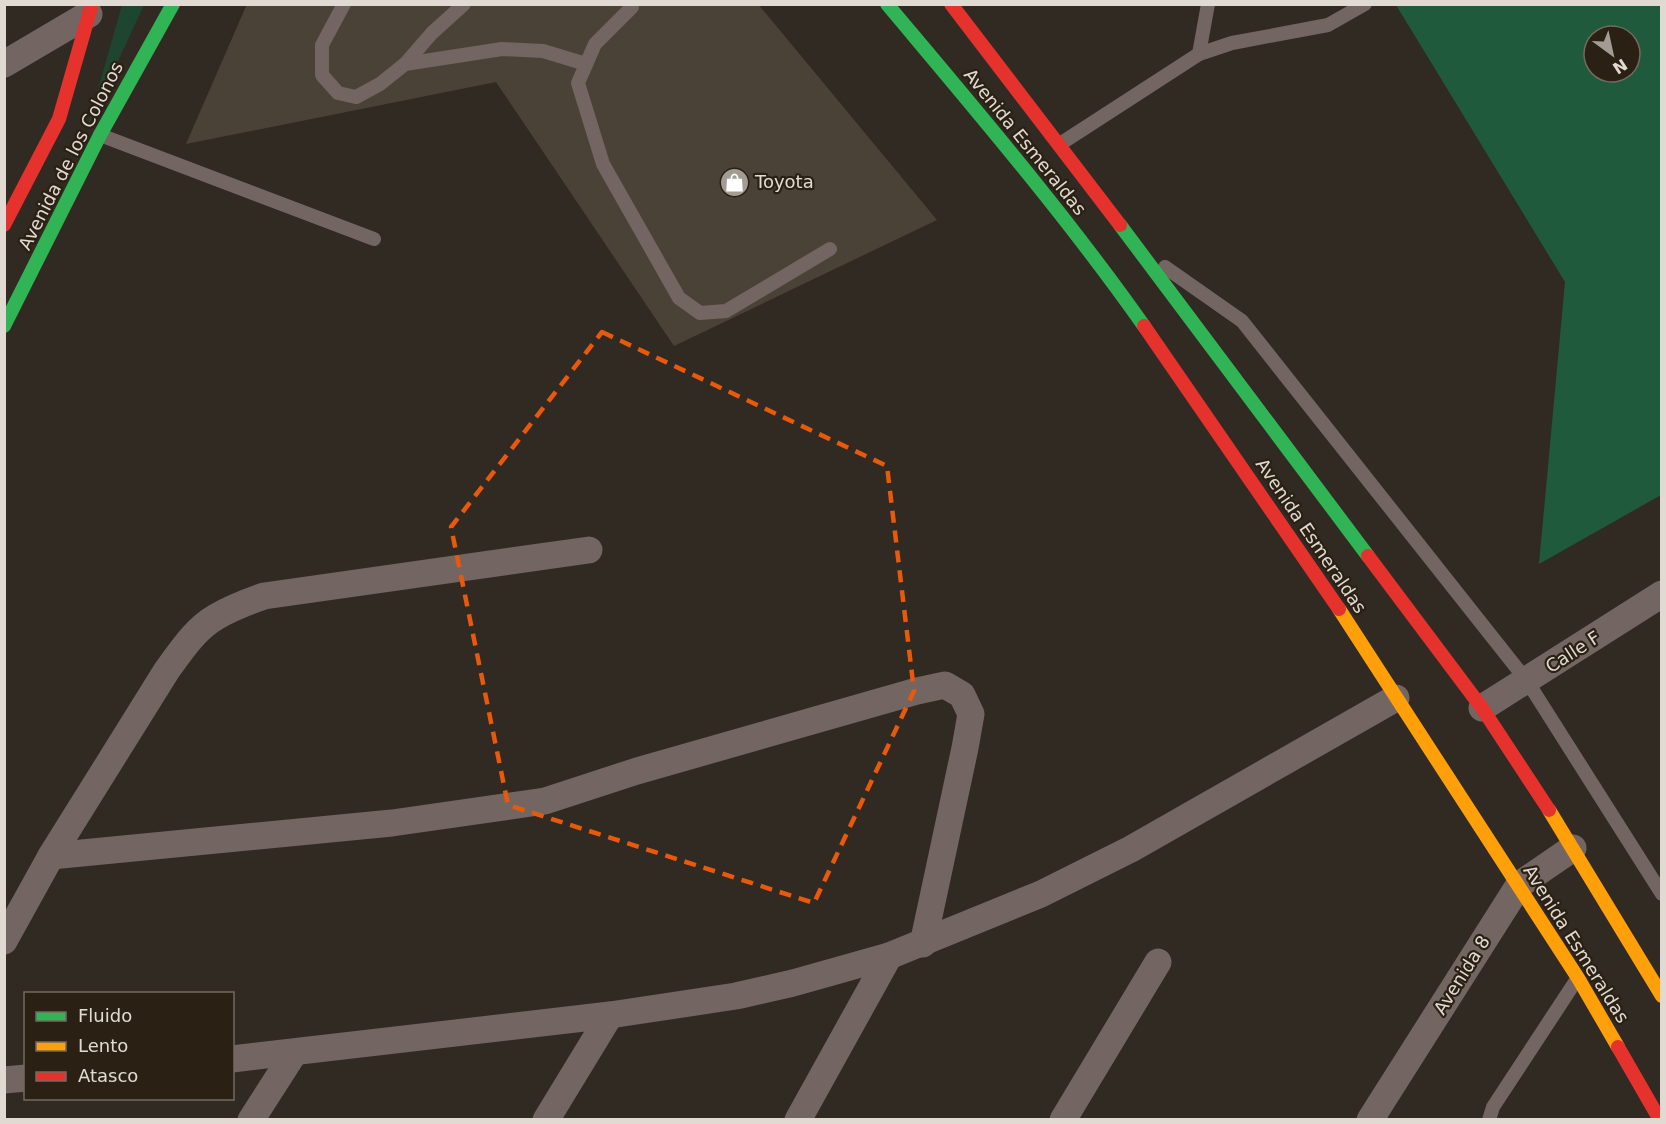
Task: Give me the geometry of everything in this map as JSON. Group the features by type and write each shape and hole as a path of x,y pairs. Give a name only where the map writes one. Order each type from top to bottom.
{"highway":[{"name":"Avenida de los Colonos","path":"4,326 100,135 173,4"},
{"name":"Avenida Esmeraldas","path":"887,4 1016,158 1115,285 1316,573 1578,978 1660,1119"},
{"name":"Avenida Esmeraldas","path":"951,4 1138,247 1482,708 1573,848 1662,996"},
{"name":"Avenida de los Colonos","path":"4,225 59,119 91,10"}],"street":[{"path":"4,64 91,10"},
{"path":"4,941 51,856 167,670 188,642 213,618 236,606 264,596 589,550"},
{"name":"Calle F","path":"1482,708 1662,594"},
{"path":"51,856 392,823 545,801 637,771 945,685 962,695 971,714 922,944"},
{"path":"234,1059 610,1015 736,996 793,983 889,956 1041,894 1131,849 1396,698"},
{"name":"Avenida 8","path":"1370,1119 1519,885 1573,848"},
{"path":"798,1119 889,956"},
{"path":"1063,1119 1158,962"},
{"path":"546,1119 610,1015"},
{"path":"252,1119 294,1053"},
{"path":"4,1080 24,1078"}],"lane":[{"path":"344,4 322,45 322,75 338,93 356,97 380,84 405,64 432,33 464,4"},
{"path":"1199,54 1208,4"},
{"path":"1060,144 1199,54 1232,43 1328,25 1365,4"},
{"path":"630,5 596,44 578,83 603,164 679,298 700,313 726,311 830,249"},
{"path":"405,64 502,49 543,51 586,64"},
{"path":"100,135 374,239"},
{"path":"1138,247 1242,321 1527,681 1662,894"},
{"path":"1489,1119 1493,1107 1578,978"}],"highlighted area":[{"path":"602,332 887,466 914,691 814,903 508,805 451,527"}],"green space":[{"path":"122,5 144,5 87,128"},
{"path":"1396,5 1661,5 1661,495 1539,564 1565,282"}],"building":[{"name":"Toyota","path":"247,4 758,4 937,220 674,346 496,82 186,144"}],"traffic: fast":[{"path":"4,326 100,135 173,4"},
{"path":"887,4 1051,203 1144,326"},
{"path":"1120,225 1368,556"}],"traffic: slow":[{"path":"1339,609 1578,978 1618,1047"},
{"path":"1549,810 1662,996"}],"traffic: jam":[{"path":"4,225 59,119 92,4"},
{"path":"951,4 1120,225"},
{"path":"1144,326 1339,609"},
{"path":"1368,556 1482,708 1549,810"},
{"path":"1618,1047 1660,1120"}],"place":[{"name":"Toyota","path":"734,182"}]}
